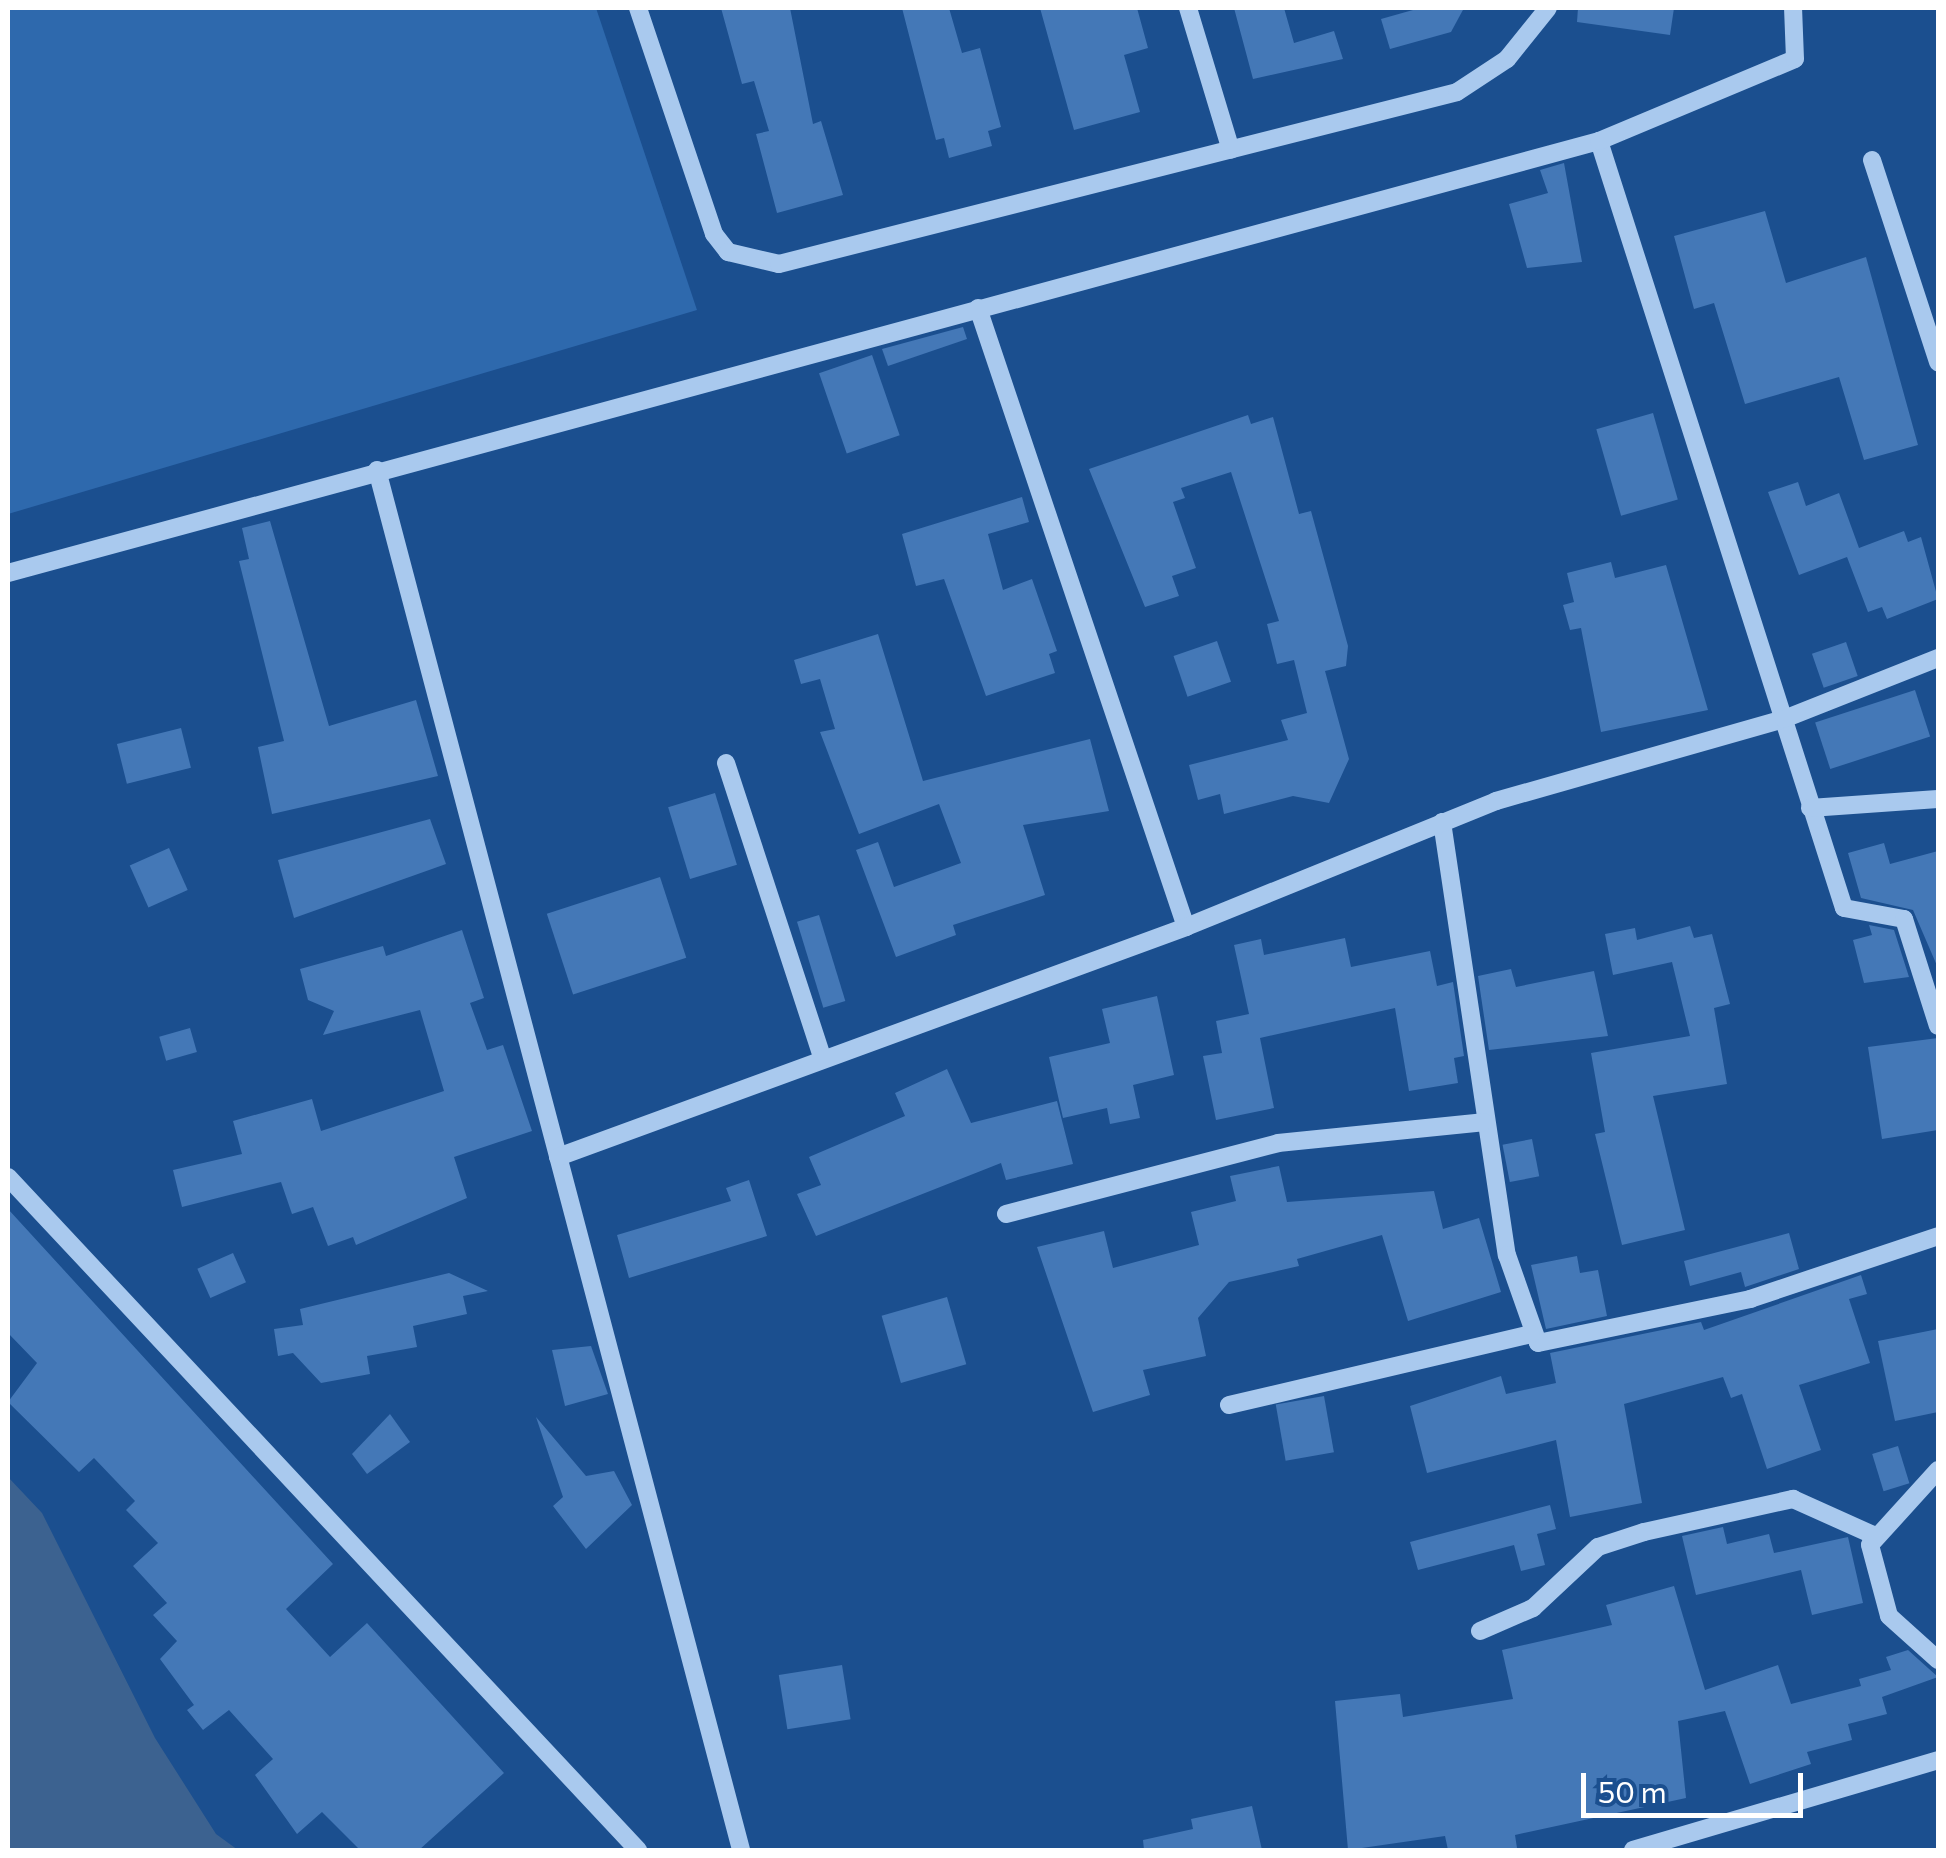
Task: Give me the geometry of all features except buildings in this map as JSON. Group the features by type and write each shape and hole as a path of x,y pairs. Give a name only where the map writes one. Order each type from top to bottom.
{"street":[{"path":"638,8 699,202 728,252 779,264 1458,92 1507,59 1548,8"},
{"path":"1188,8 1231,150"},
{"path":"8,573 1599,140 1795,59 1794,8"},
{"path":"1599,140 1844,908 1904,919 1938,1026"},
{"path":"1872,160 1938,362"},
{"path":"978,308 1186,927"},
{"path":"377,470 741,1850"},
{"path":"558,1156 1186,927 1442,822 1784,718 1938,658"},
{"path":"726,763 823,1060"},
{"path":"1810,808 1938,799"},
{"path":"1442,822 1483,1122 1531,1334"},
{"path":"1006,1214 1278,1143 1483,1122"},
{"path":"8,1177 638,1850"},
{"path":"1229,1405 1531,1334 1556,1345 1603,1335 1938,1236"},
{"path":"1873,1534 1938,1470"},
{"path":"1480,1631 1533,1608 1598,1547 1644,1532 1793,1499 1873,1534"},
{"path":"1873,1534 1890,1616 1938,1660"},
{"path":"1632,1850 1938,1760"}],"shaded area":[{"path":"8,8 596,8 697,310 8,514"},
{"path":"8,1477 42,1513 155,1738 216,1834 238,1850 8,1850"}]}
